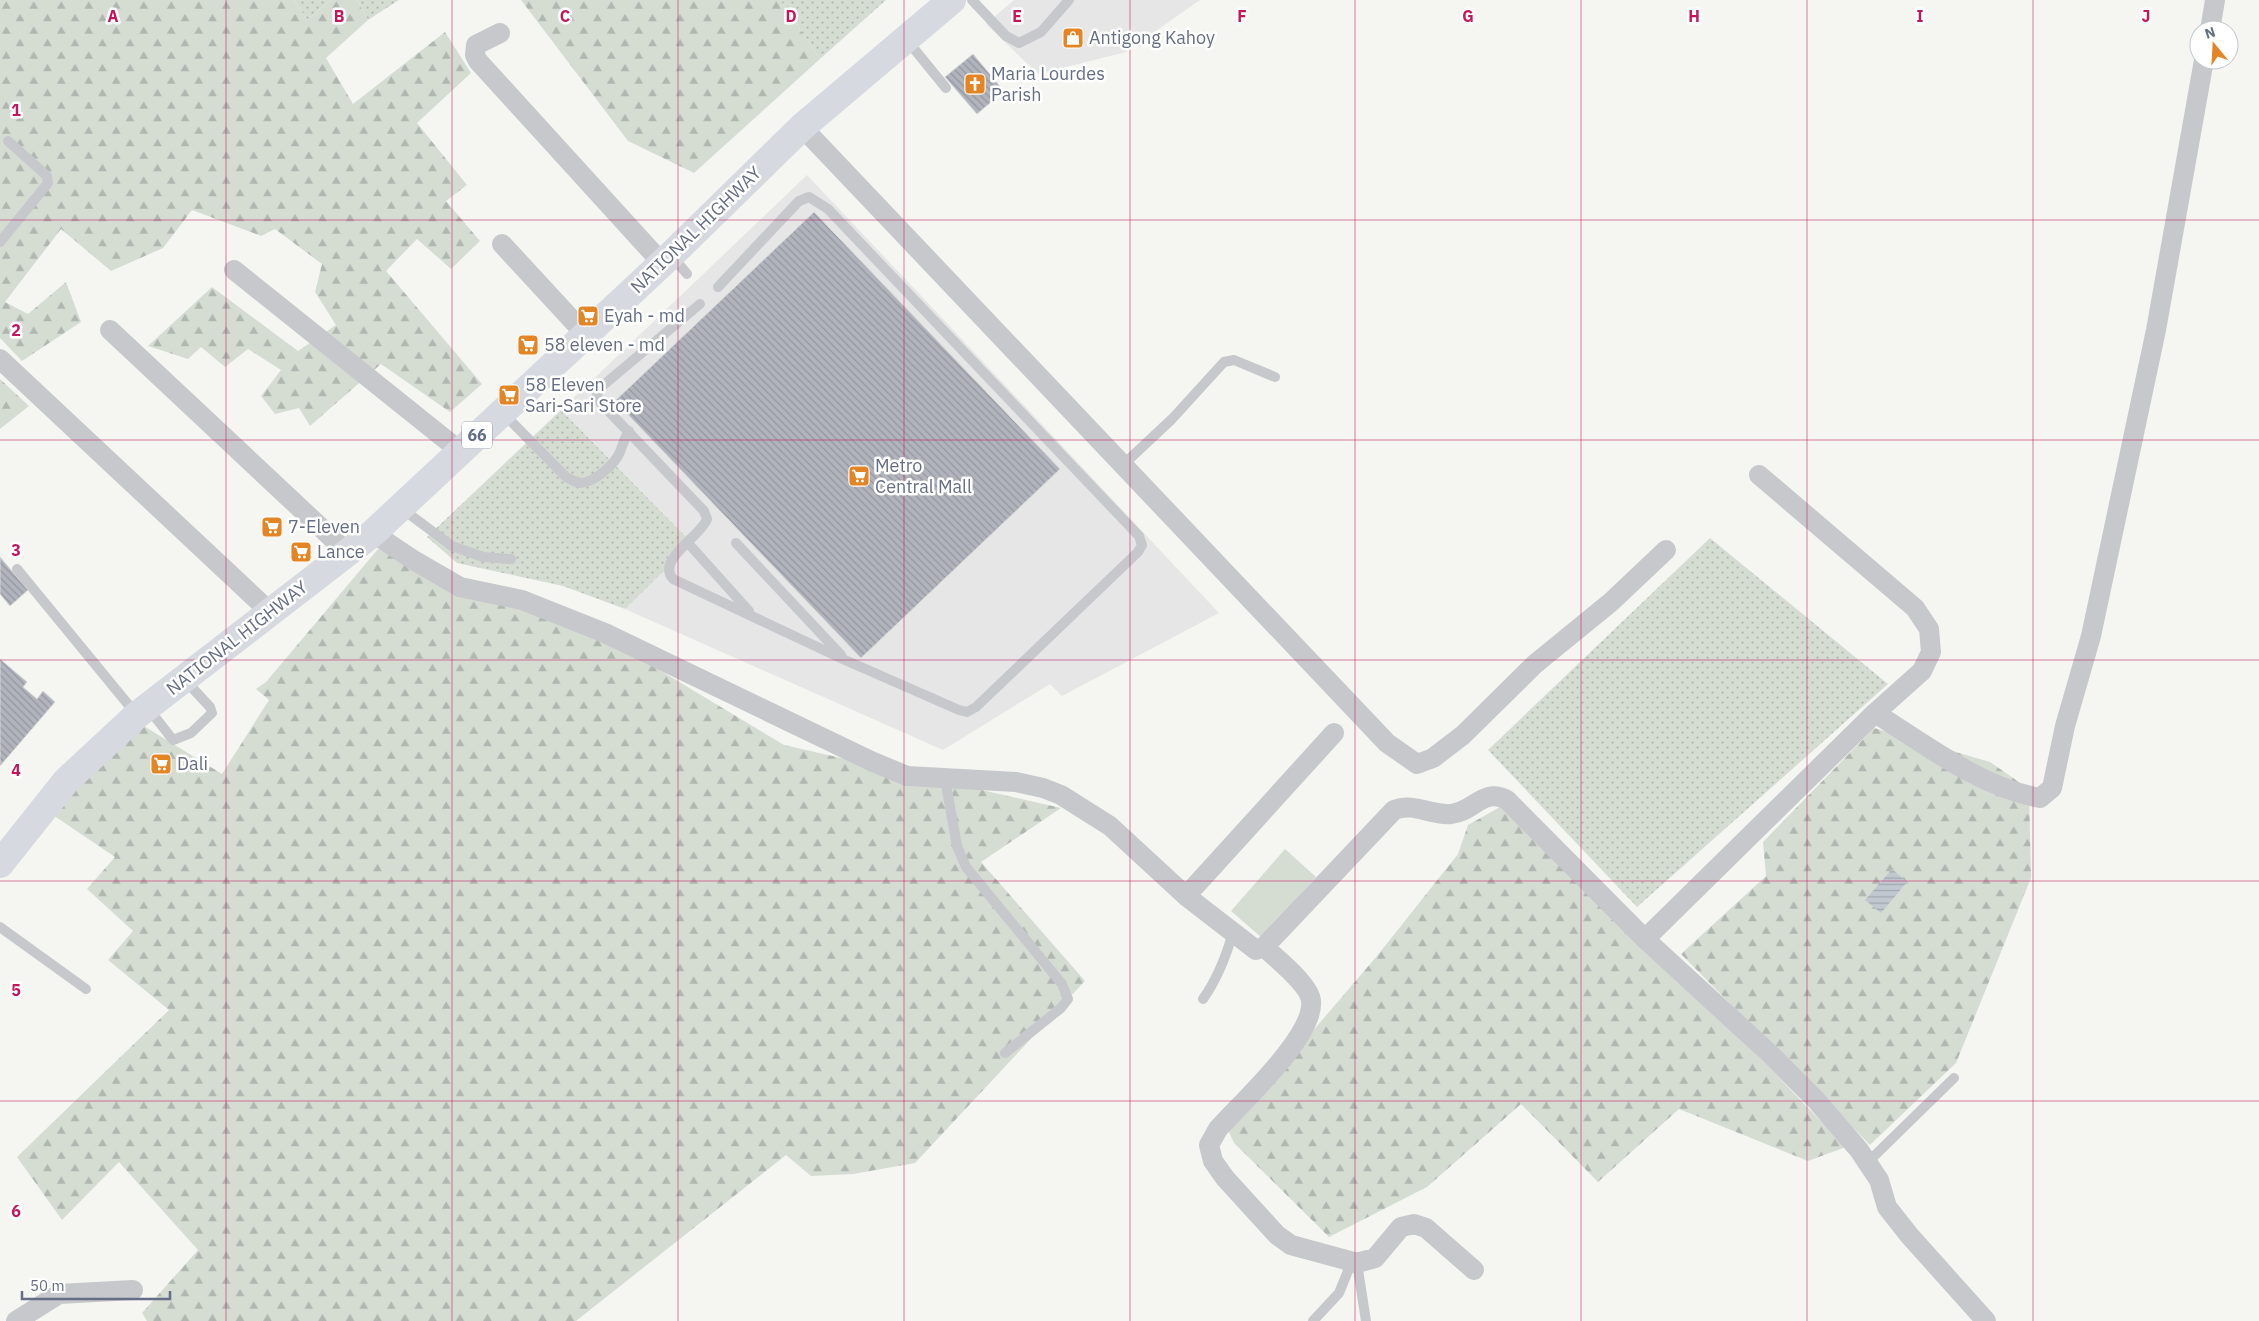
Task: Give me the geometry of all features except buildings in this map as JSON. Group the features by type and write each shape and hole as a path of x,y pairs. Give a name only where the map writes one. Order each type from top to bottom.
{"main road":[{"name":"NATIONAL HIGHWAY","path":"2,858 66,781 142,711 373,532 501,411 586,335 673,264 802,127 952,0"}],"street":[{"path":"2212,20 2215,0"},
{"path":"500,33 476,45 475,55 478,61 673,264"},
{"path":"1875,713 1971,772 2018,794 2040,798 2052,788 2065,726 2091,636 2154,340 2202,70"},
{"path":"802,127 1387,743 1417,764 1432,758 1462,735 1535,664 1611,602 1666,550"},
{"path":"502,244 586,335"},
{"path":"234,270 460,451"},
{"path":"110,330 348,553"},
{"path":"0,359 269,612"},
{"path":"1644,939 1875,713 1922,671 1931,652 1929,629 1915,608 1760,475"},
{"path":"373,532 415,561 460,587 522,600 605,633 906,776 1016,782 1043,788 1060,795 1110,826 1186,896 1256,950 1264,946 1394,810 1403,806 1450,814 1460,811 1490,795 1499,796 1507,800 1644,939 1782,1066 1816,1100 1867,1162 1879,1180 1887,1207 1986,1321"},
{"path":"1186,896 1334,733"},
{"path":"1264,946 1306,988 1311,1000 1310,1015 1304,1030 1292,1047 1218,1129 1209,1144 1213,1161 1277,1235 1292,1245 1355,1262 1375,1258 1401,1227 1414,1224 1426,1228 1474,1270"},
{"path":"16,1321 59,1294 133,1290"}],"lane":[{"path":"972,0 1006,36 1019,43 1041,32 1069,0"},
{"path":"906,38 946,88"},
{"path":"0,242 48,183 47,176 8,141"},
{"path":"700,304 600,388 596,398 704,511 707,518 704,526 672,558 668,567 669,574 673,579 751,614 845,660 967,712 983,700 1138,552 1142,545 1139,536 828,209 809,197 799,201 718,287"},
{"path":"1124,464 1172,419 1224,362 1234,360 1275,377"},
{"path":"501,411 566,477 579,483 587,482 601,473 619,454 621,444 629,431"},
{"path":"400,507 452,546 483,557 511,559"},
{"path":"688,543 751,614"},
{"path":"736,543 845,660"},
{"path":"17,569 142,711 173,740 191,733 212,713 210,707 184,679"},
{"path":"945,779 957,846 966,867 1062,984 1068,999 1061,1008 1005,1053"},
{"path":"0,928 86,989"},
{"path":"1202,999 1215,982 1225,961 1233,932"},
{"path":"1867,1162 1954,1078"},
{"path":"1313,1321 1339,1293 1355,1262"},
{"path":"1355,1262 1366,1321"}],"shaded area":[{"name":"Antigong Kahoy","path":"1014,0 1200,0 1126,52 1038,74 986,24"},
{"name":"Metro Central Mall","path":"807,175 1219,613 1062,696 1050,684 943,750 625,609 692,543 561,410"},
{"path":"1892,869 1907,882 1881,913 1865,900"}],"green space":[{"path":"0,0 294,0 307,20 331,0 357,0 368,20 326,58 353,104 445,32 471,73 417,123 467,185 446,201 480,241 451,269 417,239 386,271 482,384 450,412 381,364 310,426 299,408 275,414 261,396 281,370 248,349 225,367 201,347 188,359 148,346 212,287 298,351 336,325 315,292 322,264 275,229 261,236 192,210 163,248 111,271 61,229 5,302 28,314 66,282 81,322 22,361 0,338"},
{"path":"294,0 331,0 307,20"},
{"path":"357,0 399,0 368,20"},
{"path":"521,0 780,0 820,59 694,173 628,141"},
{"path":"780,0 886,0 820,59"},
{"path":"0,379 29,406 0,429"},
{"path":"561,410 692,543 625,609 563,586 457,563 427,537"},
{"path":"1710,538 1888,684 1637,907 1488,750"},
{"path":"378,549 593,630 784,745 1061,808 981,862 1085,981 915,1163 853,1174 811,1176 786,1155 576,1321 147,1321 142,1313 198,1250 119,1162 62,1220 17,1157 169,1010 108,960 133,931 87,889 115,857 47,811 139,723 222,774 269,700 256,689 266,682"},
{"path":"1874,728 1990,762 2029,789 2031,878 1956,1063 1870,1145 1681,954 1766,876 1763,842"},
{"path":"1500,807 1760,1058 1846,1147 1808,1161 1679,1109 1598,1182 1521,1104 1427,1187 1329,1237 1234,1143 1228,1130 1377,956 1458,854 1468,825"},
{"path":"1285,849 1316,877 1262,938 1231,911"}],"place":[{"name":"Antigong Kahoy","path":"1073,38"},
{"name":"Maria Lourdes Parish","path":"975,84"},
{"name":"Eyah - md","path":"588,316"},
{"name":"58 eleven - md","path":"528,345"},
{"name":"58 Eleven Sari-Sari Store","path":"509,395"},
{"name":"Metro Central Mall","path":"859,476"},
{"name":"7-Eleven","path":"272,527"},
{"name":"Lance","path":"301,552"},
{"name":"Dali","path":"161,764"}]}
